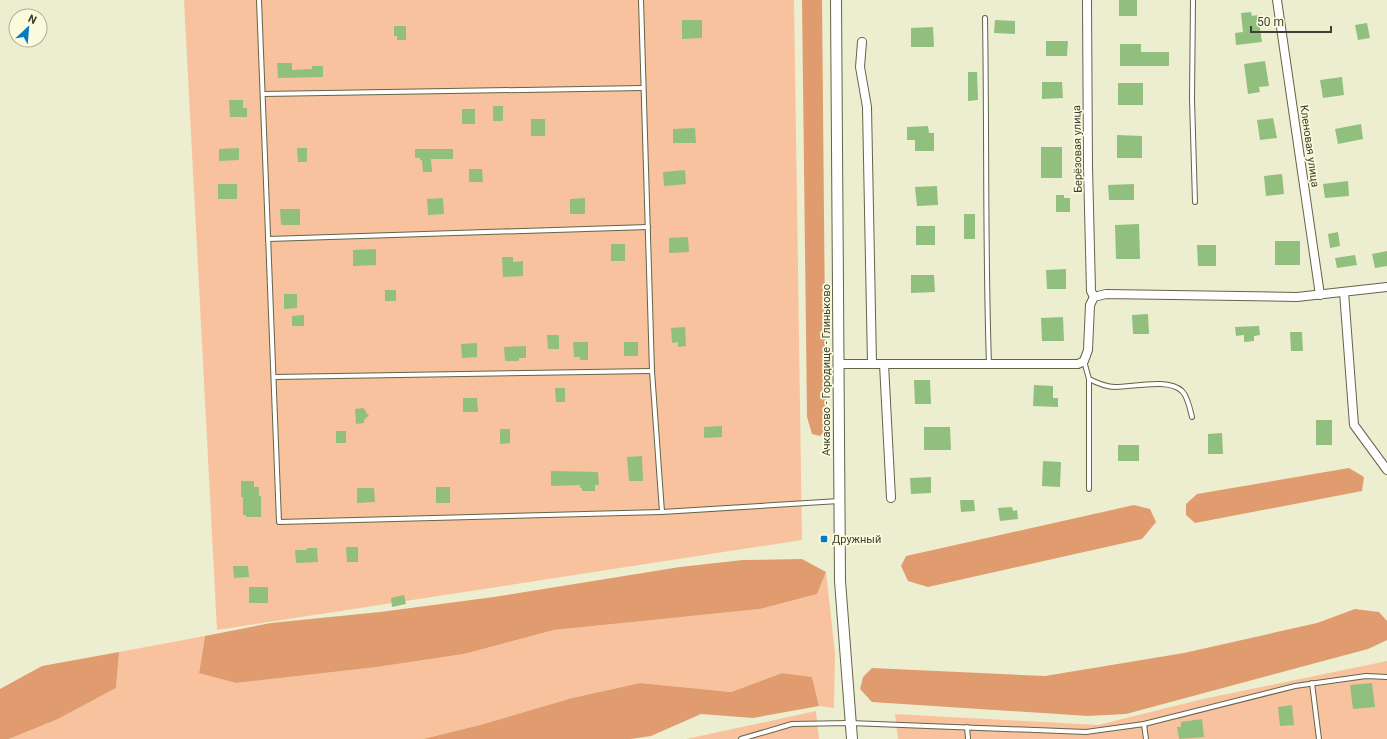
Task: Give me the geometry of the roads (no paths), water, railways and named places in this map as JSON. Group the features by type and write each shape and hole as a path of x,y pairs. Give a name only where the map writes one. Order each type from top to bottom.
{"street":[{"name":"Ачкасово - Городище - Глиньково","path":"836,0 840,581 852,739"},
{"name":"Берёзовая улица","path":"1087,0 1088,167 1091,291 1094,297"},
{"name":"Кленовая улица","path":"1277,0 1320,295"},
{"path":"862,42 860,68 867,107 872,364"},
{"path":"838,364 1078,364 1084,361 1088,350 1090,305 1094,297 1106,294 1297,297 1387,287"},
{"path":"1344,292 1354,425 1387,470"},
{"path":"884,364 891,498"}],"lane":[{"path":"259,0 279,522 662,512 839,501"},
{"path":"641,0 652,371 662,512"},
{"path":"1193,0 1192,99 1194,202"},
{"path":"985,18 987,141 986,248 990,364"},
{"path":"263,94 643,88"},
{"path":"268,239 648,227"},
{"path":"1084,361 1089,379 1089,489"},
{"path":"274,377 652,371"},
{"path":"1089,379 1101,385 1114,387 1170,384 1182,391 1188,402 1192,417"},
{"path":"741,739 792,724 850,723 1086,732 1144,724 1295,686 1366,676 1387,677"},
{"path":"1312,683 1319,739"},
{"path":"1144,724 1146,739"},
{"path":"967,727 968,739"}],"place":[{"name":"Дружный","path":"824,539"}]}
